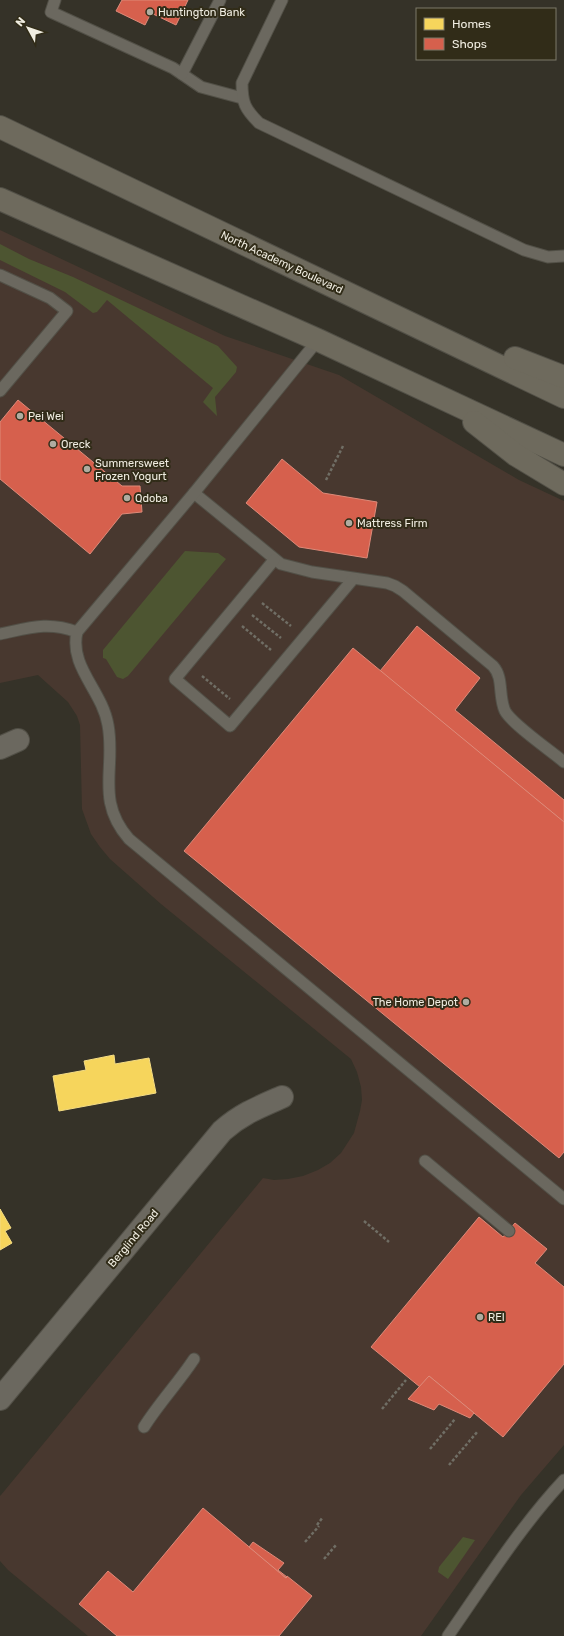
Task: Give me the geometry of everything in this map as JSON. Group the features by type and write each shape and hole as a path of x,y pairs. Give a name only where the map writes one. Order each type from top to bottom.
{"highway":[{"name":"North Academy Boulevard","path":"0,127 564,396"},
{"path":"0,199 318,340 564,455"},
{"path":"383,310 564,377"},
{"path":"441,397 516,455 564,484"}],"street":[{"name":"Berglind Road","path":"0,1399 222,1131 245,1113 282,1097"}],"lane":[{"path":"55,0 51,12 173,68 201,87 242,98"},
{"path":"182,74 220,0"},
{"path":"282,0 242,83 242,98 247,111 259,123 524,250 548,257 564,256"},
{"path":"0,275 50,298 67,311 0,391"},
{"path":"318,340 77,632 75,640 77,657 98,696 108,725 111,806 117,824 129,839 564,1199"},
{"path":"194,492 274,560 281,564 292,568 395,586 403,591 493,666 498,673 502,703 509,716 564,762"},
{"path":"274,560 175,679 230,726 353,579"},
{"path":"0,634 29,628 55,625 77,632"},
{"path":"424,1161 509,1230"},
{"path":"144,1427 153,1412 184,1375 194,1359"},
{"path":"448,1636 507,1550 540,1507 564,1480"}],"path":[{"path":"326,480 343,446"},
{"path":"248,591 304,638"},
{"path":"238,603 294,649"},
{"path":"228,614 284,661"},
{"path":"187,664 243,710"},
{"path":"364,1221 389,1242"},
{"path":"382,1409 406,1380"},
{"path":"430,1449 455,1419"},
{"path":"449,1465 478,1431"},
{"path":"306,1542 323,1517"},
{"path":"324,1559 336,1545"}],"shaded area":[{"path":"0,230 225,336 339,375 519,480 564,501 564,1445 521,1495 421,1636 88,1636 8,1570 0,1561 0,1496 263,1178 274,1180 303,1176 330,1163 341,1153 354,1133 362,1100 361,1087 357,1072 351,1059 161,904 110,859 100,847 91,834 82,809 80,725 77,716 68,702 38,675 0,683"}],"green space":[{"path":"0,244 29,259 73,277 218,346 237,367 236,372 215,397 217,416 203,402 213,388 107,300 97,312 93,313 65,292 0,260"},
{"path":"185,551 218,553 226,559 128,676 123,679 117,677 106,659 103,658 103,650"},
{"path":"463,1537 475,1540 448,1579 438,1572 439,1567"}],"building: Homes":[{"path":"114,1055 115,1064 149,1058 156,1093 59,1111 53,1076 86,1070 84,1061"},
{"path":"0,1209 11,1228 5,1231 12,1243 0,1250"}],"building: Shops":[{"name":"Huntington Bank","path":"122,0 188,0 176,25 151,13 145,25 116,11"},
{"path":"18,400 122,486 140,486 142,512 122,514 90,554 0,479 0,422"},
{"path":"282,459 323,493 377,502 367,558 299,547 246,503"},
{"path":"417,626 480,678 455,710 564,800 564,822 380,671"},
{"name":"The Home Depot","path":"353,648 564,822 564,1152 559,1158 184,851"},
{"name":"REI","path":"479,1217 503,1237 515,1223 547,1249 535,1263 564,1287 564,1364 503,1437 429,1376 420,1387 371,1347"},
{"path":"429,1376 474,1413 470,1418 439,1404 434,1410 408,1399"},
{"path":"203,1508 286,1578 287,1576 312,1596 279,1636 117,1636 79,1604 108,1571 133,1592"},
{"path":"253,1542 284,1563 278,1570 287,1577 286,1578 249,1547"}],"place":[{"name":"Huntington Bank","path":"150,12"},
{"name":"Pei Wei","path":"20,416"},
{"name":"Oreck","path":"53,444"},
{"name":"Summersweet Frozen Yogurt","path":"87,469"},
{"name":"Qdoba","path":"127,498"},
{"name":"Mattress Firm","path":"349,523"},
{"name":"The Home Depot","path":"466,1002"},
{"name":"REI","path":"480,1317"}]}
